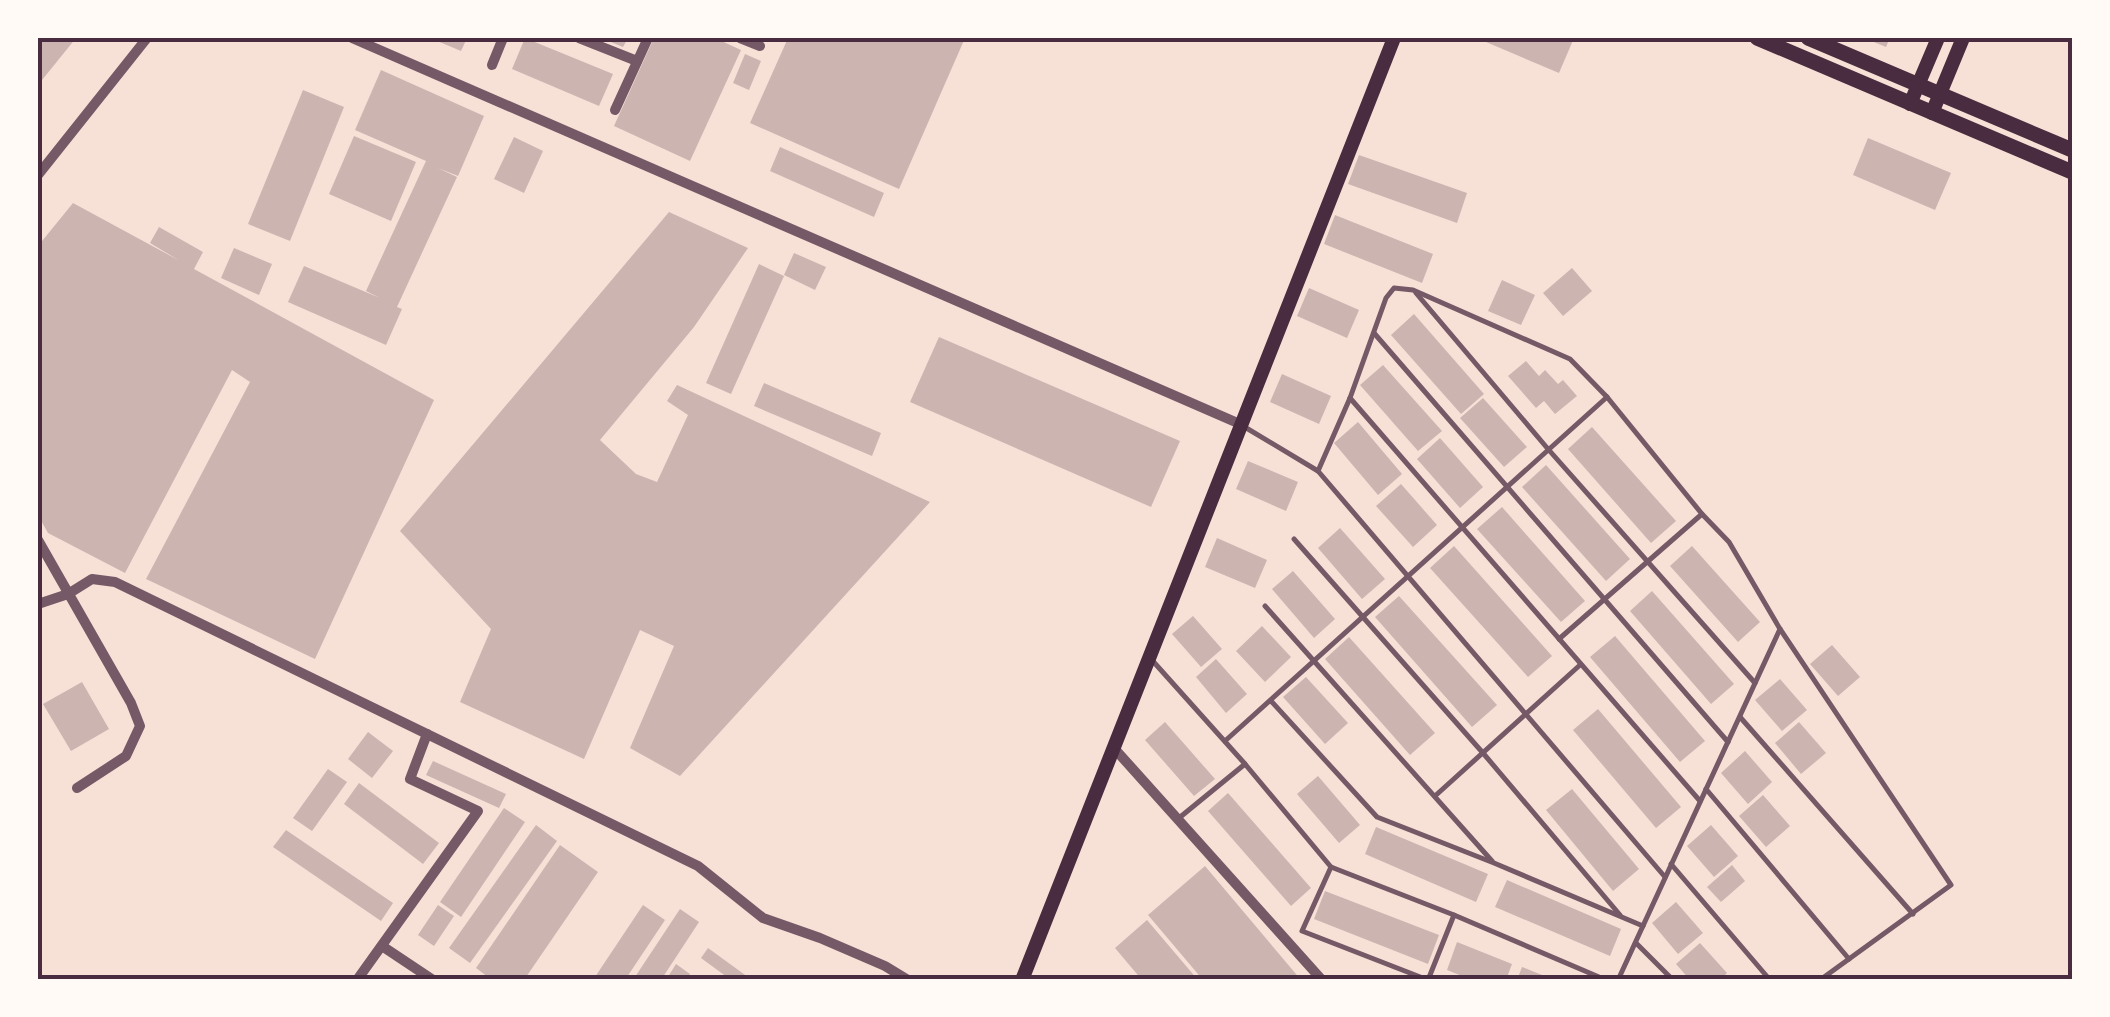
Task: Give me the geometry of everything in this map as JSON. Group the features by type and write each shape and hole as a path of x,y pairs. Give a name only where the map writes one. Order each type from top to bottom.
{"highway":[{"path":"1757,38 2072,172"},
{"path":"1808,38 2072,150"}],"main road":[{"path":"1022,980 1394,38"},
{"path":"1910,104 1938,38"},
{"path":"1932,113 1964,38"}],"street":[{"path":"38,175 147,38"},
{"path":"352,38 1240,424"},
{"path":"492,65 503,38"},
{"path":"579,38 637,62"},
{"path":"615,110 648,38"},
{"path":"740,38 760,46"},
{"path":"38,540 131,703 140,726 126,756 77,788"},
{"path":"38,604 68,594 92,579 115,582 698,866 764,918 820,938 908,980"},
{"path":"358,980 478,811 410,779 427,734"},
{"path":"1113,747 1322,980"},
{"path":"382,946 433,980"}],"lane":[{"path":"1318,471 1350,398 1386,298 1394,288 1414,290 1570,359 1607,397 1729,542 1780,629 1951,885 1820,980"},
{"path":"1414,290 1755,684"},
{"path":"1374,333 1728,742"},
{"path":"1225,742 1607,397"},
{"path":"1350,398 1700,802"},
{"path":"1240,424 1318,471 1666,877"},
{"path":"1560,640 1702,514"},
{"path":"1294,539 1620,915"},
{"path":"1264,606 1494,863"},
{"path":"1618,980 1780,629"},
{"path":"1150,658 1331,867 1606,980"},
{"path":"1436,796 1580,665"},
{"path":"1271,700 1376,817 1642,926"},
{"path":"1740,717 1913,914"},
{"path":"1179,818 1245,764"},
{"path":"1706,788 1849,958"},
{"path":"1671,864 1770,980"},
{"path":"1331,867 1302,931 1428,980 1454,915"},
{"path":"1635,942 1673,980"}],"building":[{"path":"38,38 76,38 38,85"},
{"path":"430,38 467,38 461,51"},
{"path":"525,38 613,74 599,106 512,69"},
{"path":"601,38 628,38 623,47"},
{"path":"654,38 715,38 741,50 690,161 614,126"},
{"path":"788,38 965,38 899,189 750,123"},
{"path":"1488,38 1574,38 1559,73 1486,42"},
{"path":"1864,38 1890,38 1886,47"},
{"path":"745,54 761,61 749,90 733,83"},
{"path":"381,70 484,116 458,176 438,168 457,177 397,307 402,309 386,345 288,302 304,266 380,298 366,291 426,161 355,130"},
{"path":"303,90 344,107 290,241 248,224"},
{"path":"354,136 416,162 391,221 329,194"},
{"path":"514,137 543,151 524,193 494,179"},
{"path":"1868,138 1951,173 1935,210 1853,175"},
{"path":"780,147 884,193 874,217 770,171"},
{"path":"1359,155 1467,193 1457,223 1348,184"},
{"path":"73,203 180,261 150,243 159,227 203,252 194,269 434,400 315,659 146,579 250,382 232,370 125,573 48,533 38,515 38,246"},
{"path":"669,212 748,248 694,327 600,440 636,474 657,482 688,415 667,401 677,385 930,502 680,776 630,748 674,646 640,630 584,759 460,702 491,629 400,531"},
{"path":"1335,215 1433,254 1422,283 1324,244"},
{"path":"234,248 272,264 259,295 221,278"},
{"path":"794,253 826,267 815,290 784,275"},
{"path":"759,264 784,276 731,394 706,383"},
{"path":"1572,268 1592,291 1563,316 1543,293"},
{"path":"1502,280 1535,295 1521,325 1488,311"},
{"path":"1309,288 1359,310 1347,338 1297,316"},
{"path":"1414,314 1484,394 1461,414 1391,335"},
{"path":"939,337 1180,441 1151,507 910,402"},
{"path":"1526,361 1539,376 1545,370 1558,384 1563,380 1577,396 1555,414 1544,401 1536,408 1508,376"},
{"path":"1383,365 1442,431 1418,451 1360,385"},
{"path":"1282,374 1331,396 1319,424 1270,402"},
{"path":"764,383 881,433 872,456 754,406"},
{"path":"1483,398 1527,447 1504,467 1460,418"},
{"path":"1358,422 1402,474 1378,495 1334,443"},
{"path":"1592,427 1676,521 1651,543 1568,449"},
{"path":"1440,438 1483,487 1460,508 1417,459"},
{"path":"1248,461 1298,482 1286,511 1236,489"},
{"path":"1546,465 1630,559 1606,581 1522,487"},
{"path":"1401,484 1437,525 1413,547 1376,506"},
{"path":"1502,507 1585,601 1561,622 1477,529"},
{"path":"1340,528 1385,579 1362,599 1318,548"},
{"path":"1217,538 1267,560 1255,588 1205,567"},
{"path":"1454,546 1552,656 1528,677 1430,568"},
{"path":"1692,546 1760,622 1738,642 1670,566"},
{"path":"1293,571 1335,619 1314,638 1272,589"},
{"path":"1652,591 1734,684 1711,704 1630,611"},
{"path":"1399,596 1497,705 1472,727 1375,617"},
{"path":"1193,616 1222,649 1201,667 1172,634"},
{"path":"1262,626 1291,657 1265,682 1236,651"},
{"path":"1615,636 1705,741 1680,762 1590,657"},
{"path":"1349,637 1435,733 1410,755 1325,659"},
{"path":"1832,645 1860,677 1838,696 1810,664"},
{"path":"1216,659 1247,694 1226,713 1196,677"},
{"path":"1306,677 1348,723 1325,744 1283,697"},
{"path":"1780,679 1807,710 1782,731 1755,700"},
{"path":"82,682 109,729 71,751 43,704"},
{"path":"1598,709 1681,807 1656,828 1573,730"},
{"path":"1165,722 1215,779 1194,796 1145,740"},
{"path":"1799,722 1826,753 1801,774 1775,743"},
{"path":"368,732 393,751 372,778 348,759"},
{"path":"1745,751 1772,782 1748,804 1721,773"},
{"path":"433,761 506,794 499,808 426,775"},
{"path":"328,769 347,782 312,831 293,818"},
{"path":"1318,776 1360,825 1339,843 1297,794"},
{"path":"359,783 439,843 423,864 344,804"},
{"path":"1572,789 1639,869 1613,891 1546,810"},
{"path":"1228,793 1311,888 1291,906 1208,811"},
{"path":"1763,795 1790,826 1766,847 1739,816"},
{"path":"504,808 525,822 461,917 440,902"},
{"path":"536,825 557,841 470,963 449,948"},
{"path":"1711,825 1738,856 1714,877 1687,846"},
{"path":"1376,827 1488,874 1476,902 1365,854"},
{"path":"286,830 393,903 381,921 273,847"},
{"path":"560,845 598,872 524,980 492,980 476,968"},
{"path":"1732,865 1745,881 1721,902 1707,887"},
{"path":"1205,866 1301,980 1203,980 1148,915"},
{"path":"1507,880 1621,929 1610,956 1495,907"},
{"path":"1325,891 1439,935 1428,964 1314,919"},
{"path":"1676,902 1703,933 1678,954 1652,923"},
{"path":"438,905 454,916 434,946 418,935"},
{"path":"643,905 665,920 625,980 593,980"},
{"path":"680,909 699,922 661,980 633,980"},
{"path":"1147,920 1198,980 1142,980 1115,948"},
{"path":"1457,942 1512,964 1506,980 1472,980 1447,970"},
{"path":"1700,943 1727,973 1720,980 1690,980 1676,964"},
{"path":"708,948 752,980 731,980 701,958"},
{"path":"676,964 690,974 686,980 666,980"},
{"path":"1522,967 1552,979 1552,980 1517,980"}]}
